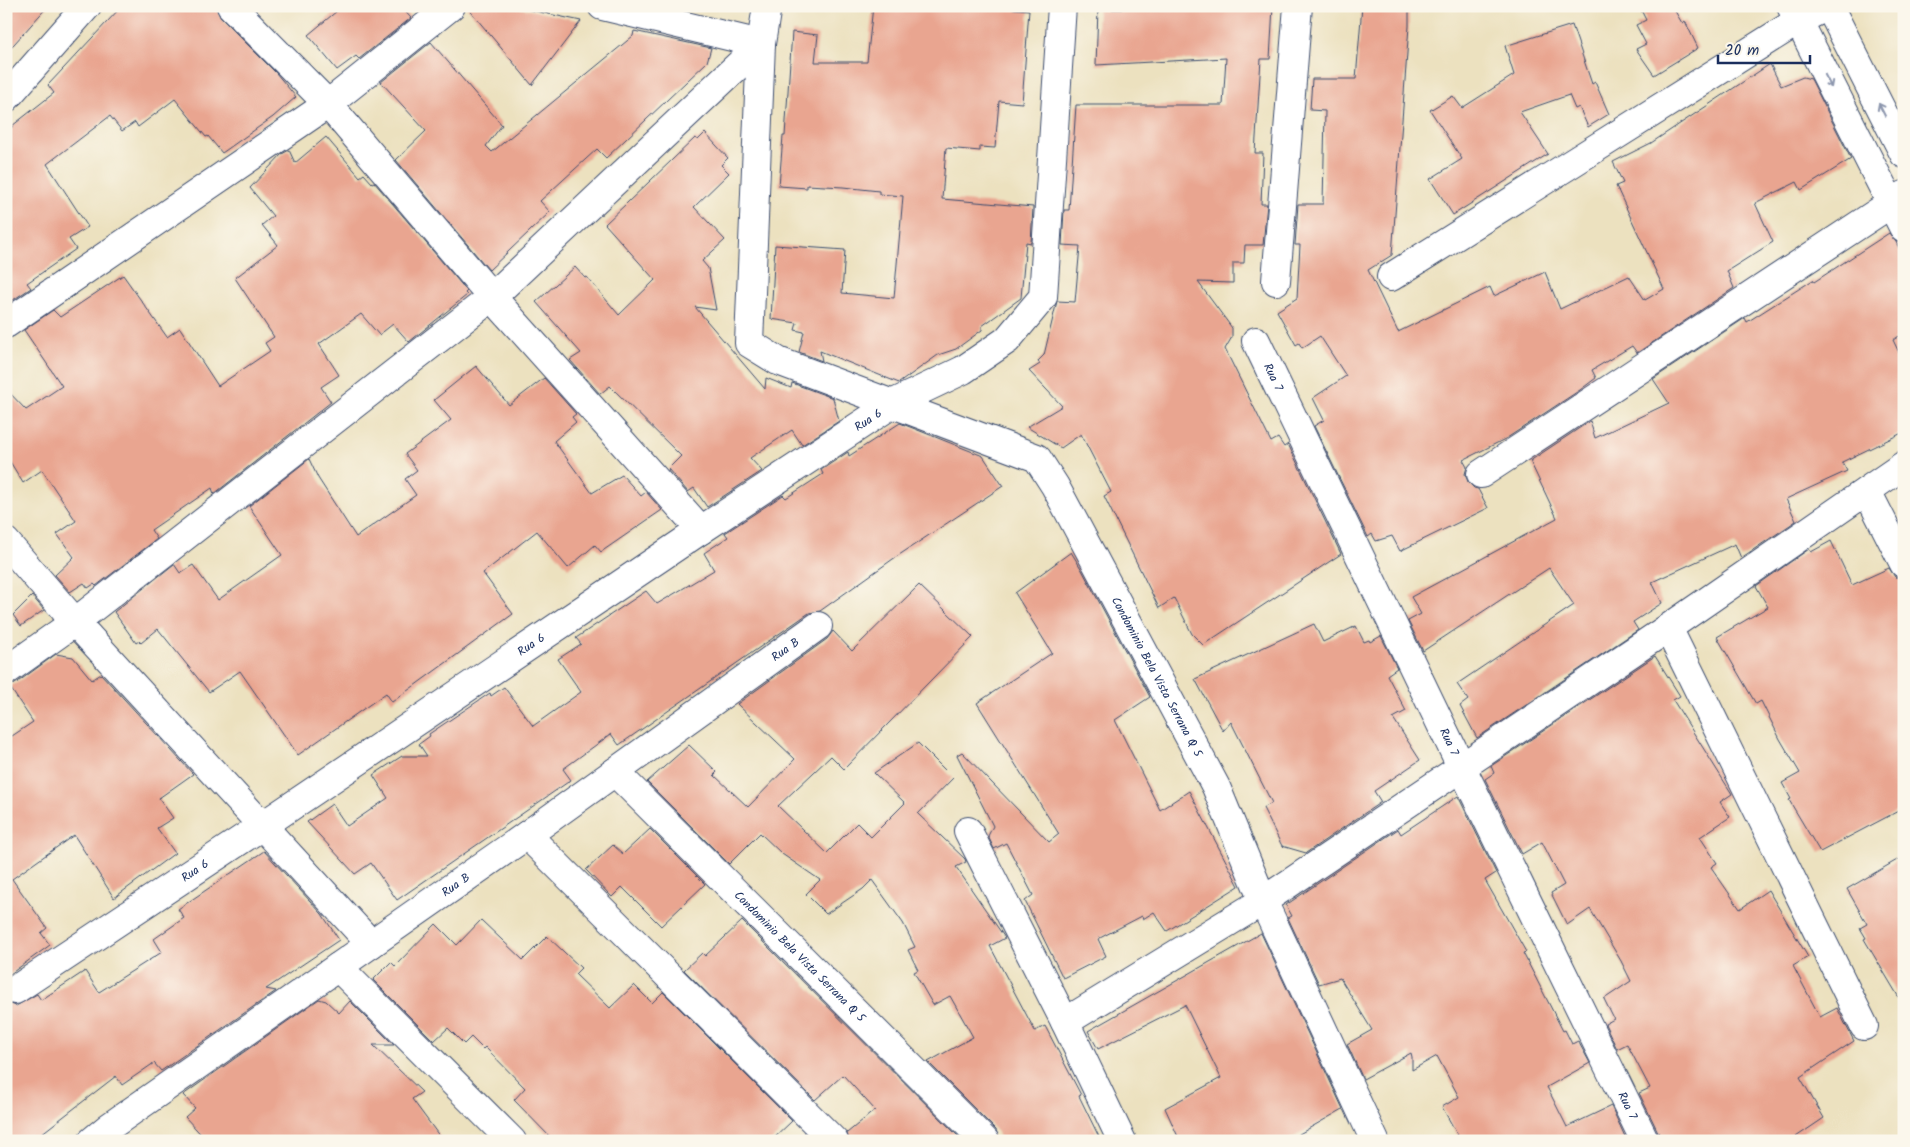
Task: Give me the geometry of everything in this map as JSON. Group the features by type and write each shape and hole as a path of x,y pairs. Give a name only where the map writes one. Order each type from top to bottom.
{"street":[{"path":"6,98 88,6"},
{"path":"231,6 328,104 492,297 701,530"},
{"path":"6,324 328,104 451,6"},
{"path":"767,6 761,44 749,343 778,361 894,403"},
{"name":"Rua 6","path":"15,990 701,530 894,403 963,370 1006,340 1043,297 1062,6"},
{"path":"1276,281 1298,6"},
{"path":"1391,277 1794,14 1828,6 1904,154"},
{"path":"618,8 761,44"},
{"path":"1794,14 1897,200 1904,230"},
{"path":"6,671 76,622 492,297 761,44"},
{"path":"1482,474 1897,200"},
{"name":"Rua 7","path":"1256,341 1645,1141"},
{"name":"Condominio Bela Vista Serrana Q 5","path":"894,403 1037,458 1055,486 1216,787 1263,901 1375,1141"},
{"path":"1065,1022 1263,901 1668,628 1904,465"},
{"path":"1867,491 1904,564"},
{"path":"6,542 76,622 371,944"},
{"name":"Rua B","path":"108,1136 338,967 527,835 818,626"},
{"path":"1668,628 1864,1026"},
{"name":"Condominio Bela Vista Serrana Q 5","path":"615,772 986,1141"},
{"path":"968,831 1065,1022 1122,1141"},
{"path":"527,835 834,1141"},
{"path":"338,967 512,1141"}],"building":[{"path":"6,6 48,6 6,53"},
{"path":"122,6 216,6 220,17 276,73 296,97 273,117 222,153 208,136 206,137 175,99 138,127 135,122 122,131 110,116 47,164 88,227 69,239 76,249 27,283 31,288 7,304 6,133 12,126 54,93 48,85"},
{"path":"343,6 400,6 411,18 359,59 356,56 337,70 308,35"},
{"path":"466,6 512,6 581,21 532,85"},
{"path":"873,6 981,6 1029,10 1022,103 999,101 995,148 980,147 980,151 946,148 942,199 1033,207 1031,243 1026,242 1021,298 982,326 982,330 956,349 938,355 899,383 820,351 822,361 799,352 804,332 795,330 797,323 771,319 775,245 845,250 842,293 894,298 903,196 879,194 879,191 843,187 807,185 807,188 779,186 783,136 785,136 792,32 818,35 815,62 867,62"},
{"path":"1122,6 1273,6 1270,59 1261,59 1255,153 1263,153 1261,204 1267,204 1263,245 1245,245 1244,263 1233,263 1233,283 1198,282 1232,328 1232,337 1225,349 1271,442 1278,438 1284,447 1288,444 1341,554 1203,645 1192,634 1174,598 1159,608 1104,496 1111,492 1081,434 1061,448 1027,427 1062,406 1029,371 1040,364 1038,361 1044,355 1057,301 1075,302 1080,246 1062,245 1064,210 1069,210 1076,105 1223,105 1226,58 1096,65 1098,9 1122,9"},
{"path":"1362,6 1409,6 1392,255 1368,270 1398,332 1490,287 1494,296 1545,272 1560,309 1629,276 1645,300 1664,289 1616,186 1623,183 1613,162 1651,143 1770,64 1781,86 1803,77 1811,79 1851,159 1801,190 1797,182 1755,203 1773,242 1727,271 1734,288 1637,353 1632,346 1592,370 1596,378 1580,390 1507,438 1463,460 1467,467 1465,474 1468,482 1478,489 1488,508 1400,551 1392,536 1376,541 1372,534 1368,537 1314,426 1324,420 1313,398 1346,376 1320,336 1302,348 1299,343 1296,345 1277,311 1297,298 1300,245 1295,245 1298,204 1323,204 1325,111 1310,110 1312,79 1356,79"},
{"path":"1639,6 1672,6 1682,23 1685,21 1698,48 1654,75 1636,49 1646,44 1636,25 1646,20"},
{"path":"1572,25 1592,84 1595,82 1609,114 1588,127 1579,107 1575,109 1569,95 1520,112 1548,154 1453,215 1430,179 1462,159 1430,110 1453,96 1462,108 1514,75 1505,46"},
{"path":"634,31 711,48 707,62 606,158 597,149 540,201 550,212 489,270 396,160 426,131 381,82 431,42 502,125 486,146 492,152 633,36"},
{"path":"705,133 728,158 721,165 729,173 694,207 725,240 702,261 708,268 716,310 695,307 765,389 766,378 791,388 792,383 833,398 839,421 802,445 792,430 750,458 762,471 707,507 694,488 688,492 668,469 681,456 610,386 600,394 570,360 581,353 536,302 575,267 585,278 587,277 619,315 655,280 605,224 695,138 698,140"},
{"path":"326,137 360,177 364,174 372,183 374,182 467,291 465,293 467,295 409,342 393,324 379,335 361,314 319,344 339,375 321,387 331,402 214,494 212,488 151,530 157,539 96,586 94,584 88,588 84,583 70,592 55,575 74,557 57,534 76,521 42,470 23,483 6,455 6,389 26,410 62,386 24,330 53,310 60,317 123,275 167,337 180,328 218,386 270,351 265,343 274,337 235,278 278,245 262,225 273,216 250,188 282,154 289,150 295,163"},
{"path":"1889,233 1904,258 1904,333 1893,340 1904,363 1904,432 1842,462 1847,471 1786,499 1796,521 1741,558 1735,544 1652,582 1662,603 1633,622 1638,630 1477,738 1460,706 1468,700 1457,684 1574,605 1549,568 1423,651 1408,621 1421,614 1411,597 1557,518 1530,461 1590,421 1595,438 1669,403 1653,379 1745,318 1747,322 1813,280 1814,282"},
{"path":"476,366 509,405 544,378 576,414 572,417 576,422 554,441 592,493 622,475 641,496 646,492 662,510 601,552 595,545 568,568 537,531 483,573 513,614 392,702 386,693 298,755 240,671 209,692 158,629 141,643 139,641 136,643 114,612 174,564 180,573 193,565 218,600 282,555 249,506 309,459 318,478 356,537 416,495 405,479 417,470 405,454 451,420 434,400"},
{"path":"900,423 983,456 1003,486 893,559 820,611 809,613 619,745 611,734 563,769 571,780 397,900 371,863 355,874 307,822 332,804 347,826 388,798 373,775 402,756 427,756 419,744 430,736 429,734 490,693 491,696 504,687 533,726 581,692 558,659 581,644 576,638 646,591 657,604 714,570 704,553 728,537 725,533 783,495 786,498 823,474 821,470 848,452 849,456"},
{"path":"1831,541 1852,585 1889,568 1895,577 1904,580 1904,808 1820,852 1789,800 1791,799 1782,783 1800,773 1761,701 1756,704 1717,637 1768,607 1756,586 1809,549 1811,552"},
{"path":"1071,552 1150,697 1115,720 1160,810 1189,791 1239,886 1167,931 1154,912 1143,919 1142,916 1098,939 1106,956 1063,978 1025,901 1033,895 1006,843 994,849 988,836 993,826 957,755 962,752 1049,842 1059,834 977,703 1052,653 1015,593"},
{"path":"919,585 973,637 844,769 831,756 778,806 827,853 857,823 871,837 905,803 874,773 918,743 953,778 918,814 965,859 966,862 956,867 1005,938 990,946 1035,1031 1045,1026 1081,1095 1079,1096 1101,1141 1000,1141 996,1130 928,1062 973,1037 950,996 933,1005 914,972 918,970 908,950 915,947 903,923 872,880 863,889 826,914 806,894 820,880 782,854 760,833 729,864 647,782 689,745 717,772 714,775 748,807 795,759 737,704 827,639 833,631 852,651"},
{"path":"32,596 44,610 21,626 13,615"},
{"path":"1314,624 1323,642 1356,626 1364,642 1369,640 1370,642 1381,636 1397,668 1387,675 1406,711 1393,718 1420,760 1374,791 1381,802 1306,853 1282,846 1263,808 1272,803 1231,722 1223,731 1195,679"},
{"path":"56,654 73,657 92,680 101,674 193,774 159,798 173,818 157,828 175,853 114,898 74,835 12,879 47,928 41,933 50,945 6,977 6,740 33,722 9,686 15,684"},
{"path":"1655,656 1680,696 1673,700 1732,794 1720,802 1730,817 1700,837 1717,863 1711,867 1740,909 1768,890 1808,957 1793,966 1820,1017 1837,1008 1854,1041 1800,1077 1824,1118 1790,1141 1660,1141 1659,1134 1639,1093 1650,1088 1627,1044 1617,1049 1605,1024 1614,1019 1604,999 1631,981 1590,909 1567,925 1551,893 1564,885 1542,842 1522,854 1485,779 1494,773 1491,766"},
{"path":"1458,796 1496,873 1485,880 1526,952 1523,953 1563,1031 1565,1030 1572,1044 1578,1041 1590,1063 1547,1087 1567,1127 1611,1106 1627,1141 1461,1141 1442,1107 1459,1097 1437,1056 1412,1070 1411,1053 1363,1079 1347,1044 1372,1030 1340,978 1319,984 1288,918 1292,916 1286,905 1398,829 1401,834"},
{"path":"650,829 705,884 661,926 622,887 612,897 586,870 613,845 623,854"},
{"path":"264,851 322,914 339,940 266,989 276,991 161,1071 154,1063 122,1085 116,1076 32,1141 6,1141 6,1002 16,1006 37,994 41,1000 85,971 99,992 162,952 154,939 184,918 178,909"},
{"path":"1904,856 1904,1006 1864,939 1866,938 1860,928 1867,924 1847,889"},
{"path":"481,920 523,960 547,936 581,968 575,974 610,1008 634,985 652,1003 663,992 792,1121 771,1141 554,1141 514,1100 525,1088 485,1047 483,1049 471,1037 464,1044 448,1028 434,1041 373,980 391,962 395,966 436,924 457,945"},
{"path":"742,921 963,1141 849,1141 847,1133 875,1110 843,1075 815,1100 684,970 702,953 705,956"},
{"path":"1261,933 1343,1109 1287,1141 1180,1141 1165,1108 1221,1078 1185,1005 1098,1049 1088,1031"},
{"path":"319,999 326,1001 339,1013 350,1001 394,1045 373,1045 422,1092 412,1099 443,1141 207,1141 185,1117 195,1108 183,1095"}]}
